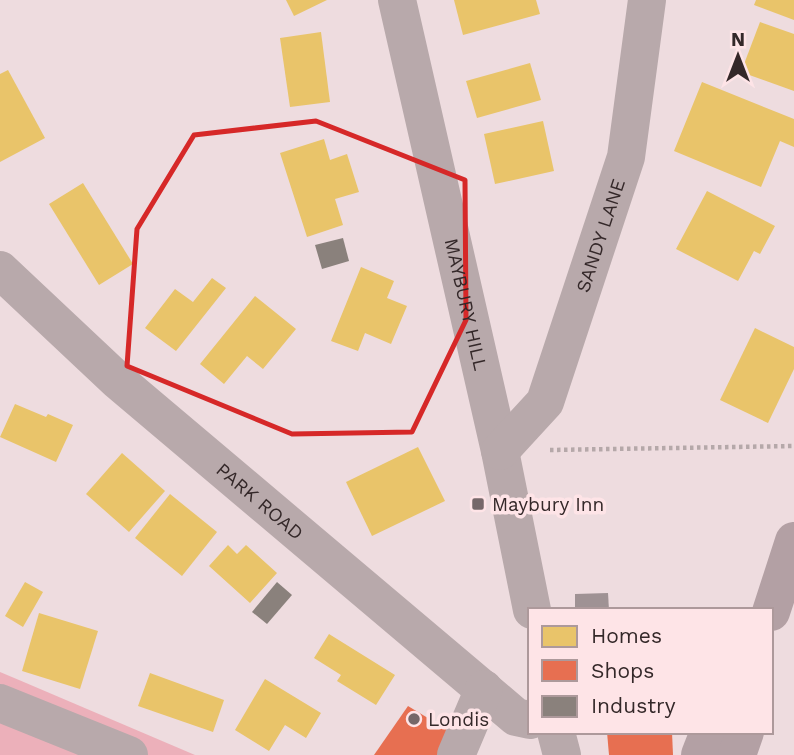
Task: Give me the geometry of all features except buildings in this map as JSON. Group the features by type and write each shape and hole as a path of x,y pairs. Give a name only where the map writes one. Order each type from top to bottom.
{"main road":[{"path":"772,608 794,541"},
{"path":"700,755 708,734"},
{"path":"737,755 744,734"}],"street":[{"name":"MAYBURY HILL","path":"397,0 500,451 531,608"},
{"name":"SANDY LANE","path":"500,451 545,402 626,157 647,0"},
{"name":"PARK ROAD","path":"0,270 117,380 516,717 528,720"},
{"path":"467,747 484,689"},
{"path":"0,703 129,755"},
{"path":"557,734 562,755"}],"path":[{"path":"500,451 794,446"}],"highlighted area":[{"path":"316,121 465,180 466,320 412,432 292,434 127,366 137,229 194,135"}],"shaded area":[{"path":"0,672 19,680 195,755 0,755"}],"place":[{"name":"Maybury Inn","path":"478,504"},
{"name":"Londis","path":"414,719"}]}
